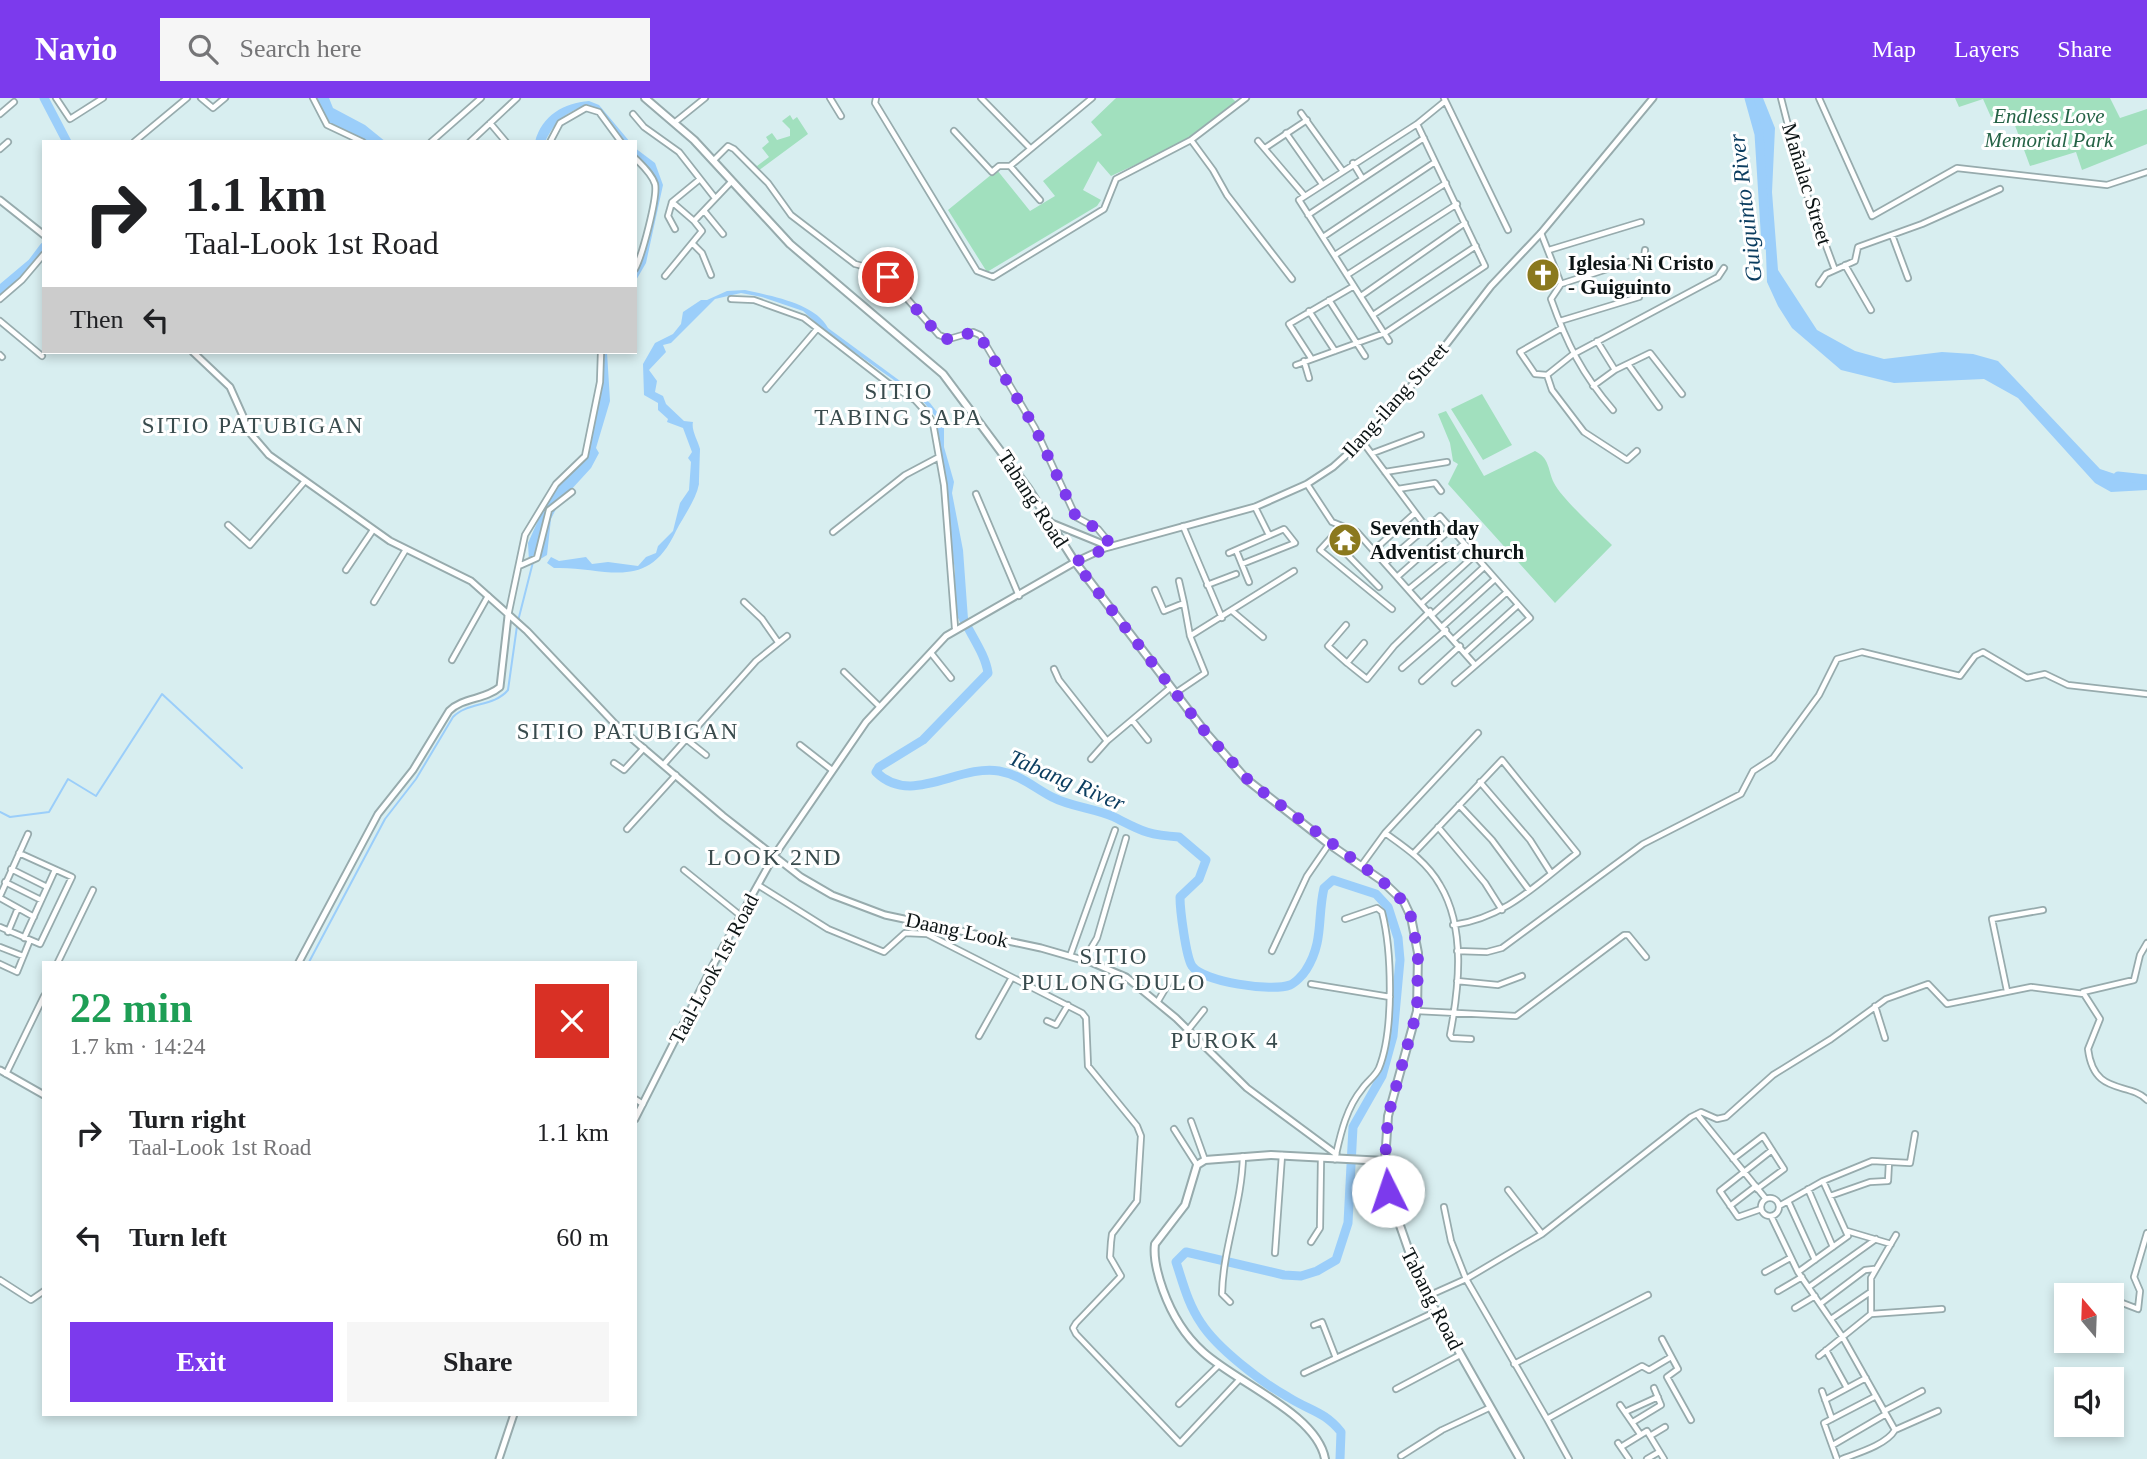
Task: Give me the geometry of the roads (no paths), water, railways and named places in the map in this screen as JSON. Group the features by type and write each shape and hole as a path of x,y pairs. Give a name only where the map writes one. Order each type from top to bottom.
{"main road":[{"name":"Tabang Road","path":"645,98 713,161 790,244 943,374 982,422 1075,562 1172,691 1251,783 1329,844 1394,890 1411,917 1418,953 1417,1011 1388,1116 1385,1161 1388,1191 1397,1224 1427,1297 1520,1459"},
{"path":"1325,1459 1314,1433 1219,1365 1188,1338 1173,1315 1154,1253 1156,1238 1188,1200 1197,1165 1205,1160 1244,1155 1282,1155 1385,1161"}],"street":[{"path":"58,99 70,119 103,98"},
{"path":"136,140 187,98"},
{"path":"201,98 213,108 225,98"},
{"path":"313,98 327,125 359,140"},
{"path":"433,140 481,98"},
{"path":"472,140 517,98"},
{"path":"673,123 705,98"},
{"path":"830,98 841,116"},
{"path":"876,98 875,103 978,271 993,277 1104,209 1116,179 1191,140 1246,98"},
{"path":"981,98 1030,148"},
{"path":"954,131 992,172 999,166 1010,166 1030,148 1046,139 1085,100 1092,98"},
{"name":"Ilang-ilang Street","path":"1105,548 1255,507 1307,484 1333,467 1362,442 1435,359 1491,286 1541,233 1653,98"},
{"name":"Mañalac Street","path":"1781,98 1806,194 1835,270"},
{"path":"1819,98 1872,216 1957,168 2107,185 2147,172"},
{"path":"1389,341 1299,200 1304,195 1417,124 1444,100 1508,230"},
{"path":"0,114 14,102"},
{"path":"551,140 560,123 586,107 599,112 620,140"},
{"path":"1301,113 1342,170"},
{"path":"634,114 644,127 679,152 715,198"},
{"path":"1265,148 1307,120"},
{"path":"490,123 504,140"},
{"path":"1296,365 1385,333 1483,269 1457,204 1417,124"},
{"path":"1286,133 1322,184"},
{"path":"1308,215 1424,138"},
{"path":"1191,140 1227,195 1292,279"},
{"path":"1258,141 1304,195"},
{"path":"0,149 8,142"},
{"path":"713,161 728,146 734,149 768,183 791,215 855,264 878,270 888,277 939,335 949,340 973,332 979,335 1035,428 1076,517 1098,529 1112,546"},
{"path":"637,160 653,178 656,192 643,253 637,265"},
{"path":"1323,237 1435,162"},
{"path":"1353,163 1362,178"},
{"path":"1010,166 1040,200"},
{"path":"675,229 668,216 672,202 700,179"},
{"path":"694,221 731,182"},
{"path":"1335,255 1446,183"},
{"path":"1819,284 1826,274 1856,261 1858,247 2000,189"},
{"path":"0,200 42,233"},
{"path":"665,276 702,231 672,202"},
{"path":"1347,275 1457,204"},
{"path":"705,212 723,234"},
{"path":"1549,250 1641,222"},
{"path":"1361,296 1465,223"},
{"path":"1541,233 1561,284"},
{"path":"1892,235 1908,278"},
{"path":"692,243 702,253 711,275"},
{"path":"1373,315 1476,246"},
{"path":"1613,410 1592,386 1572,355 1551,299 1561,284 1644,257 1645,250"},
{"path":"0,299 22,280 42,256"},
{"path":"1844,265 1871,310"},
{"path":"1639,297 1561,324 1520,352 1535,374 1547,375 1572,355 1718,277 1724,268"},
{"path":"1311,359 1289,324 1354,286"},
{"path":"731,299 754,300 804,318 915,400 927,413 933,423 937,458 944,485 957,627"},
{"path":"1329,300 1366,356"},
{"path":"1309,311 1335,351"},
{"path":"0,321 42,356"},
{"path":"766,389 817,329"},
{"path":"1597,341 1615,370"},
{"path":"1592,386 1615,370 1652,353 1682,394"},
{"path":"195,354 230,387 251,434 260,445 305,481 405,551 471,581 509,617"},
{"path":"300,961 378,814 413,770 449,711 457,704 494,692 500,687 509,617 525,535 545,500 585,456 600,383 601,354"},
{"path":"1304,361 1309,378"},
{"path":"1628,364 1658,407"},
{"path":"1547,375 1552,390 1588,436 1627,460 1637,451"},
{"path":"1373,453 1421,435"},
{"path":"1362,442 1373,453 1414,514 1427,527"},
{"path":"833,532 905,475 937,458"},
{"path":"1385,472 1447,462"},
{"path":"228,525 250,545 305,481"},
{"path":"1398,489 1435,483 1441,491"},
{"path":"1307,484 1332,522 1357,532 1432,612 1475,664"},
{"path":"520,566 537,558 542,548 549,510 572,492"},
{"path":"976,494 1019,596"},
{"path":"1255,507 1269,536"},
{"path":"1374,550 1414,514"},
{"path":"1385,563 1440,516 1530,618 1455,683"},
{"path":"1049,522 1103,544 1105,548"},
{"path":"1183,526 1222,618"},
{"path":"1342,526 1320,550 1392,609"},
{"path":"1229,552 1284,529 1295,543 1242,564"},
{"path":"1397,577 1451,529"},
{"path":"345,570 373,530"},
{"path":"1331,538 1379,587"},
{"path":"1409,589 1464,544"},
{"name":"Taal-Look 1st Road","path":"637,1115 775,856 832,770 880,707 957,627 1105,548"},
{"path":"1236,550 1249,582"},
{"path":"374,602 405,551"},
{"path":"1422,603 1474,556"},
{"path":"1346,625 1325,644 1367,679 1394,646 1484,567"},
{"path":"1190,636 1294,571"},
{"path":"1207,585 1236,573"},
{"path":"1402,667 1495,579"},
{"path":"1091,759 1132,720 1172,691 1205,673 1190,636 1179,581"},
{"path":"1155,590 1164,611 1184,603"},
{"path":"1454,639 1507,592"},
{"path":"452,660 489,596"},
{"path":"744,603 761,618 778,642"},
{"path":"1465,653 1518,605"},
{"path":"1232,611 1263,637"},
{"name":"Daang Look","path":"509,617 615,724 677,774 723,816 832,895 885,915 1070,956 1126,977 1158,1001 1278,1114 1336,1157"},
{"path":"664,764 756,661 787,636"},
{"path":"1347,663 1364,643"},
{"path":"1422,681 1460,646"},
{"path":"1457,951 1487,952 1502,948 1643,844 1741,794 1753,771 1773,758 1819,695 1837,659 1862,652 1959,676 1975,656 1983,652 2027,678 2045,674 2068,685 2147,694"},
{"path":"931,653 951,678"},
{"path":"1054,669 1059,680 1107,741"},
{"path":"844,672 880,707"},
{"path":"1132,720 1148,740"},
{"path":"1360,866 1385,833 1478,733"},
{"path":"686,739 706,755"},
{"path":"800,745 832,770"},
{"path":"614,762 624,770 644,748"},
{"path":"1414,853 1502,760 1548,813 1577,853 1502,910 1472,922 1453,925"},
{"path":"627,829 677,774"},
{"path":"1480,782 1530,840 1551,873"},
{"path":"1459,805 1492,840 1529,890"},
{"path":"1438,827 1485,883 1502,910"},
{"path":"1070,956 1115,831"},
{"path":"1385,833 1414,853 1442,887 1457,951 1457,982 1450,1037 1471,1039"},
{"path":"28,834 0,897 34,916"},
{"path":"1084,960 1097,938 1126,838"},
{"path":"1272,951 1307,876 1329,844"},
{"path":"0,927 40,944 72,877 19,853"},
{"path":"11,869 47,887"},
{"path":"0,964 17,972 34,916 55,870"},
{"path":"684,870 742,917"},
{"path":"5,882 41,900"},
{"path":"758,885 828,929 884,952 905,933 927,934 1011,979 1069,1004 1086,1018 1088,1066 1137,1126 1141,1136 1137,1201 1112,1234 1110,1257 1121,1276 1073,1328 1180,1443 1239,1380"},
{"path":"58,961 93,890"},
{"path":"8,932 18,908"},
{"path":"1336,1157 1347,1116 1362,1088 1378,1071 1390,997 1390,963 1382,912 1377,908 1345,919"},
{"path":"2007,991 1992,919 2043,910"},
{"path":"927,934 930,924"},
{"path":"1417,1011 1507,1018 1524,1013 1624,935 1628,935 1646,957"},
{"path":"2081,993 2095,987 2134,980 2140,955 2147,943"},
{"path":"0,947 23,956"},
{"path":"1457,982 1498,985 1522,976"},
{"path":"979,1036 1011,979"},
{"path":"1158,1001 1171,979"},
{"path":"1311,984 1390,997"},
{"path":"1427,1297 1466,1279 1542,1234 1697,1114 1708,1113 1717,1119 1726,1117 1773,1075 1831,1040 1875,1006 1886,999 1928,984 1947,1004 2007,991 2048,987 2081,993 2091,1002 2099,1018 2088,1049 2096,1071 2112,1088 2143,1096 2147,1100"},
{"path":"6,1074 42,1000"},
{"path":"1046,1021 1056,1025 1069,1004"},
{"path":"1875,1006 1885,1038"},
{"path":"1188,1030 1204,1010"},
{"path":"0,1070 42,1094"},
{"path":"637,1100 643,1104"},
{"path":"1697,1114 1766,1199"},
{"path":"1191,1121 1205,1160"},
{"path":"1174,1129 1197,1165"},
{"path":"1772,1216 1779,1206 1808,1189 1872,1161 1910,1163 1915,1134"},
{"path":"1730,1206 1784,1169 1763,1136 1733,1159"},
{"path":"1766,1199 1761,1209 1738,1217 1720,1191 1772,1150"},
{"path":"1230,1302 1222,1294 1222,1266 1243,1188 1244,1155"},
{"path":"1275,1253 1282,1155"},
{"path":"1311,1242 1320,1228 1321,1158"},
{"path":"1830,1196 1870,1182 1888,1181 1889,1162"},
{"path":"1778,1291 1848,1236 1823,1181"},
{"path":"1808,1189 1833,1247"},
{"path":"1508,1190 1542,1234"},
{"path":"1766,1199 1775,1199 1779,1206"},
{"path":"1788,1201 1815,1260"},
{"path":"1444,1207 1454,1250 1466,1279 1569,1459"},
{"path":"1761,1209 1772,1216 1790,1258 1842,1336 1895,1430"},
{"path":"1846,1231 1891,1244"},
{"path":"2124,1304 2138,1309 2140,1291 2134,1278 2147,1233"},
{"path":"1871,1314 1870,1292 1874,1268 1896,1235"},
{"path":"1809,1287 1876,1239"},
{"path":"1765,1272 1790,1258"},
{"path":"1820,1304 1866,1270 1874,1268"},
{"path":"0,1280 31,1300 42,1292"},
{"path":"1831,1319 1870,1292"},
{"path":"1514,1364 1648,1295"},
{"path":"1795,1308 1815,1296"},
{"path":"1819,1356 1871,1314 1942,1309"},
{"path":"1304,1373 1435,1312"},
{"path":"1314,1325 1322,1322 1336,1358"},
{"path":"1662,1339 1678,1369 1667,1377 1691,1420"},
{"path":"1826,1350 1847,1388"},
{"path":"1396,1389 1460,1355"},
{"path":"1547,1419 1642,1366 1649,1370 1671,1357"},
{"path":"1179,1404 1219,1365"},
{"path":"1825,1400 1866,1378"},
{"path":"1633,1422 1661,1405 1654,1388"},
{"path":"1822,1391 1832,1419"},
{"path":"1833,1445 1922,1391"},
{"path":"1876,1396 1824,1423 1840,1459 1860,1456 1891,1436 1895,1430 1938,1410"},
{"path":"1625,1412 1658,1397"},
{"path":"1620,1405 1640,1434"},
{"path":"1401,1456 1442,1430 1489,1408"},
{"path":"499,1459 513,1416"},
{"path":"1650,1436 1665,1427"},
{"path":"1629,1459 1620,1445 1647,1431 1664,1459"},
{"path":"1647,1459 1659,1452"}],"water":[{"path":"315,98 329,98 333,108 365,125 384,140 365,140 327,122"},
{"path":"1748,98 1763,98 1775,128 1772,192 1778,270 1817,330 1855,351 1884,359 1942,352 1973,354 1998,361 2100,469 2130,479 2147,478 2147,490 2111,492 2095,483 2018,398 1984,379 1894,383 1841,370 1792,328 1767,282 1762,139"},
{"path":"589,101 599,105 628,140 621,140 600,113 587,106 562,119 546,140 536,140 543,124 555,112"},
{"path":"637,150 655,163 663,185 646,263 637,279 656,196 649,170 637,157"},
{"path":"745,290 792,302 814,313 828,328 930,403 944,421 944,447 954,482 952,493 963,550 968,619 960,622 955,607 955,571 935,416 922,400 826,332 803,311 741,293 715,299 671,343 663,345 666,352 649,370 657,381 655,392 663,396 666,404 684,421 693,422 700,449 697,490 665,551 652,563 638,570 623,572 554,568 547,563 551,557 559,561 586,557 592,564 608,562 638,566 646,557 656,553 658,546 673,531 680,503 689,490 691,462 688,458 692,452 683,428 667,422 668,419 658,410 658,403 644,395 643,364 655,343 673,334 681,324 683,312 701,300 727,291"},
{"path":"601,354 607,354 610,401 596,448 599,453 591,468 559,503 551,519 547,555 534,563 529,562 528,543 548,498 586,457 601,392"}],"waterway":[{"path":"44,98 66,140"},
{"name":"Guiguinto River","path":"1749,98 1759,134 1766,245"},
{"path":"0,290 32,263 42,250"},
{"name":"Guiguinto River","path":"2118,476 2147,479"},
{"path":"518,621 533,562"},
{"name":"Tabang River","path":"960,611 988,673 923,740 879,767 876,772 890,782 904,786 919,785 983,770 999,771 1020,778 1059,800 1106,814 1145,832 1179,837 1206,860 1199,879 1180,897 1190,961 1199,972 1223,981 1281,987 1299,979 1312,960 1318,940 1324,888 1333,880 1376,894 1388,907 1398,938 1400,960 1393,1036 1382,1076 1353,1127 1348,1223 1336,1260 1317,1271 1301,1276 1284,1275 1186,1252 1176,1262 1186,1293 1208,1333 1253,1374 1277,1391 1323,1415 1335,1425 1341,1432 1340,1459"},
{"path":"310,961 385,819 416,779 453,717 459,712 495,699 508,690 517,626"},
{"path":"0,812 10,817 49,812 68,779 96,796 162,694 242,768"}],"place":[{"name":"Iglesia Ni Cristo - Guiguinto","path":"1543,275"},
{"name":"Seventh day Adventist church","path":"1345,540"}],"district":[{"name":"SITIO TABING SAPA","path":"899,404"},
{"name":"SITIO PATUBIGAN","path":"253,425"},
{"name":"SITIO PATUBIGAN","path":"628,731"},
{"name":"LOOK 2ND","path":"775,857"},
{"name":"SITIO PULONG DULO","path":"1114,969"},
{"name":"PUROK 4","path":"1225,1040"}],"park label":[{"name":"Endless Love Memorial Park","path":"2049,128"}]}
